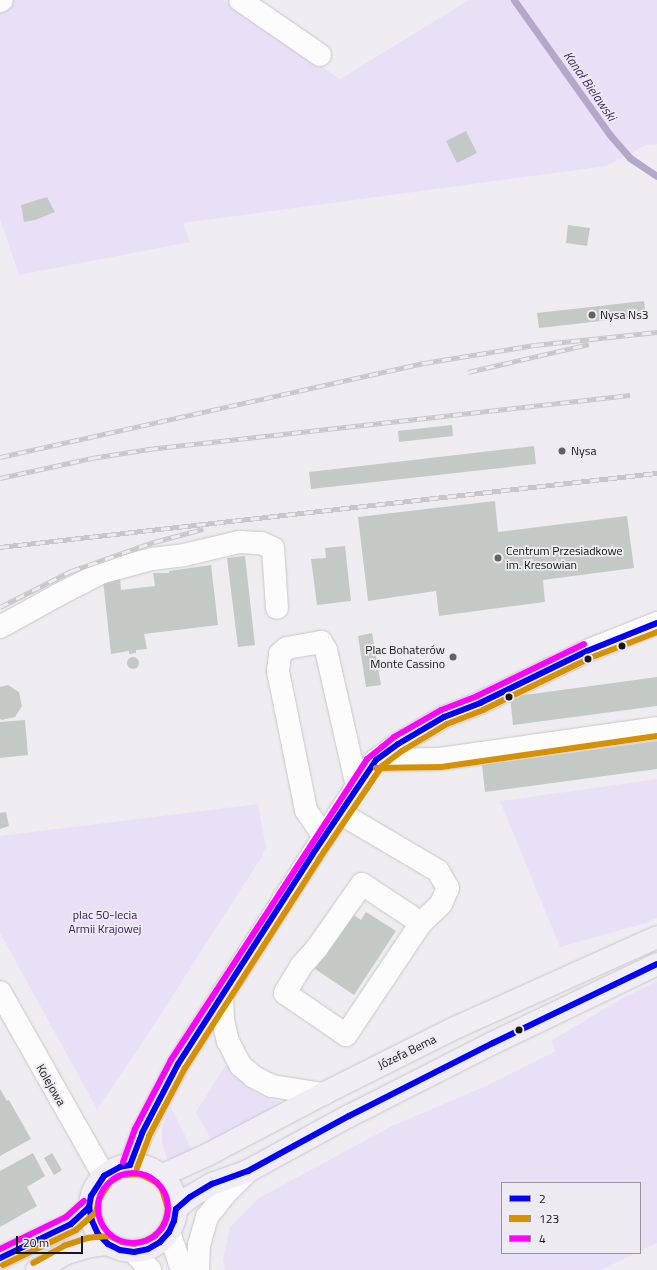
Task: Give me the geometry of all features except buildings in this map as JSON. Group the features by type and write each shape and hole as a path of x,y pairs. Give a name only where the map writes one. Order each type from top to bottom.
{"main road":[{"name":"Józefa Bema","path":"161,1176 206,1155 457,1027 657,937"},
{"path":"176,1209 190,1197 212,1184 248,1171 349,1116 493,1043 657,964"},
{"path":"130,1165 141,1166 152,1170 161,1176 169,1185 174,1197 176,1209 174,1221 169,1232 160,1242 148,1249 134,1252 120,1250 108,1244 98,1234 92,1221 89,1207 91,1196 104,1176 120,1167 130,1165"},
{"path":"0,1258 72,1224 89,1207"},
{"path":"37,1270 67,1253 90,1246 108,1244"}],"street":[{"path":"240,0 320,55"},
{"path":"0,627 103,572 152,559 184,555 239,542 261,543 273,548 277,608"},
{"path":"130,1165 142,1133 158,1099 178,1064 324,837 376,760 398,744 444,717 480,703 587,651 657,623"},
{"path":"324,837 306,810 278,671 280,654 287,648 321,642 326,650 357,788"},
{"path":"376,760 440,759 657,728"},
{"path":"340,813 438,871 448,888 441,904 421,923 346,1035 285,993 301,966 317,948 362,884 421,923"},
{"name":"Kolejowa","path":"0,992 104,1176"},
{"path":"222,994 223,1020 228,1041 241,1066 254,1077 272,1086 323,1094"},
{"path":"198,1270 199,1245 207,1217 225,1194 248,1171"},
{"path":"169,1232 182,1270"},
{"path":"134,1252 150,1270"}],"green space":[{"path":"0,0 223,0 340,79 469,0 657,0 657,144 646,145 607,166 183,223 190,242 19,275 0,219"},
{"path":"657,779 657,918 646,923 560,947 500,801"},
{"name":"plac 50-lecia Armii Krajowej","path":"258,804 266,847 261,858 143,1042 97,1109 0,933 0,836"},
{"path":"657,981 657,1243 641,1251 641,1182 501,1182 501,1254 634,1254 601,1270 225,1270 223,1260 230,1227 259,1198 392,1126 486,1086 556,1051 551,1041 619,1000"},
{"path":"227,1063 234,1074 254,1092 271,1100 288,1104 212,1142 196,1112"},
{"path":"171,1107 193,1152 184,1156 167,1159 162,1143 162,1130 166,1115"}],"waterway":[{"name":"Kanał Bielawski","path":"514,0 610,135 630,158 657,176"}],"railway":[{"path":"0,457 424,363 535,345 657,332"},
{"path":"468,372 589,344"},
{"path":"0,478 92,458 149,449 630,395"},
{"path":"0,547 657,473"},
{"path":"0,607 71,571 154,542 203,529"}],"transit line":[{"name":"2","path":"130,1165 142,1133 178,1064 312,855 376,760 398,744 444,717 480,703 587,651 657,623"},
{"name":"123","path":"137,1168 149,1136 185,1068 319,859 382,766 402,751 447,724 483,710 590,658 657,632"},
{"name":"4","path":"123,1162 135,1129 171,1060 367,759 394,737 441,710 477,696 584,644"},
{"name":"123","path":"376,768 441,767 657,736"},
{"name":"2","path":"176,1209 190,1197 212,1184 248,1171 349,1116 493,1043 657,964"},
{"name":"2","path":"130,1165 120,1167 104,1176 91,1196 89,1207 92,1221 98,1234 108,1244 120,1250 134,1252 148,1249 160,1242 169,1232 174,1221 176,1209"},
{"name":"4","path":"133,1173 146,1176 158,1183 165,1195 168,1208 165,1221 158,1233 146,1240 133,1243 120,1240 108,1233 101,1221 98,1208 101,1195 108,1183 120,1176 133,1173"},
{"name":"123","path":"3,1265 76,1230 96,1212 99,1199 110,1182 122,1175 140,1174 156,1182 162,1189 168,1209 162,1228 155,1236 134,1244 122,1242 109,1236 88,1238 64,1246 33,1263"},
{"name":"4","path":"0,1249 66,1217 84,1201"},
{"name":"2","path":"0,1258 71,1224 89,1207"}],"place":[{"name":"Nysa Ns3","path":"592,315"},
{"name":"Nysa","path":"562,451"},
{"name":"Centrum Przesiadkowe im. Kresowian","path":"498,558"},
{"name":"Plac Bohaterów Monte Cassino","path":"453,657"}]}
